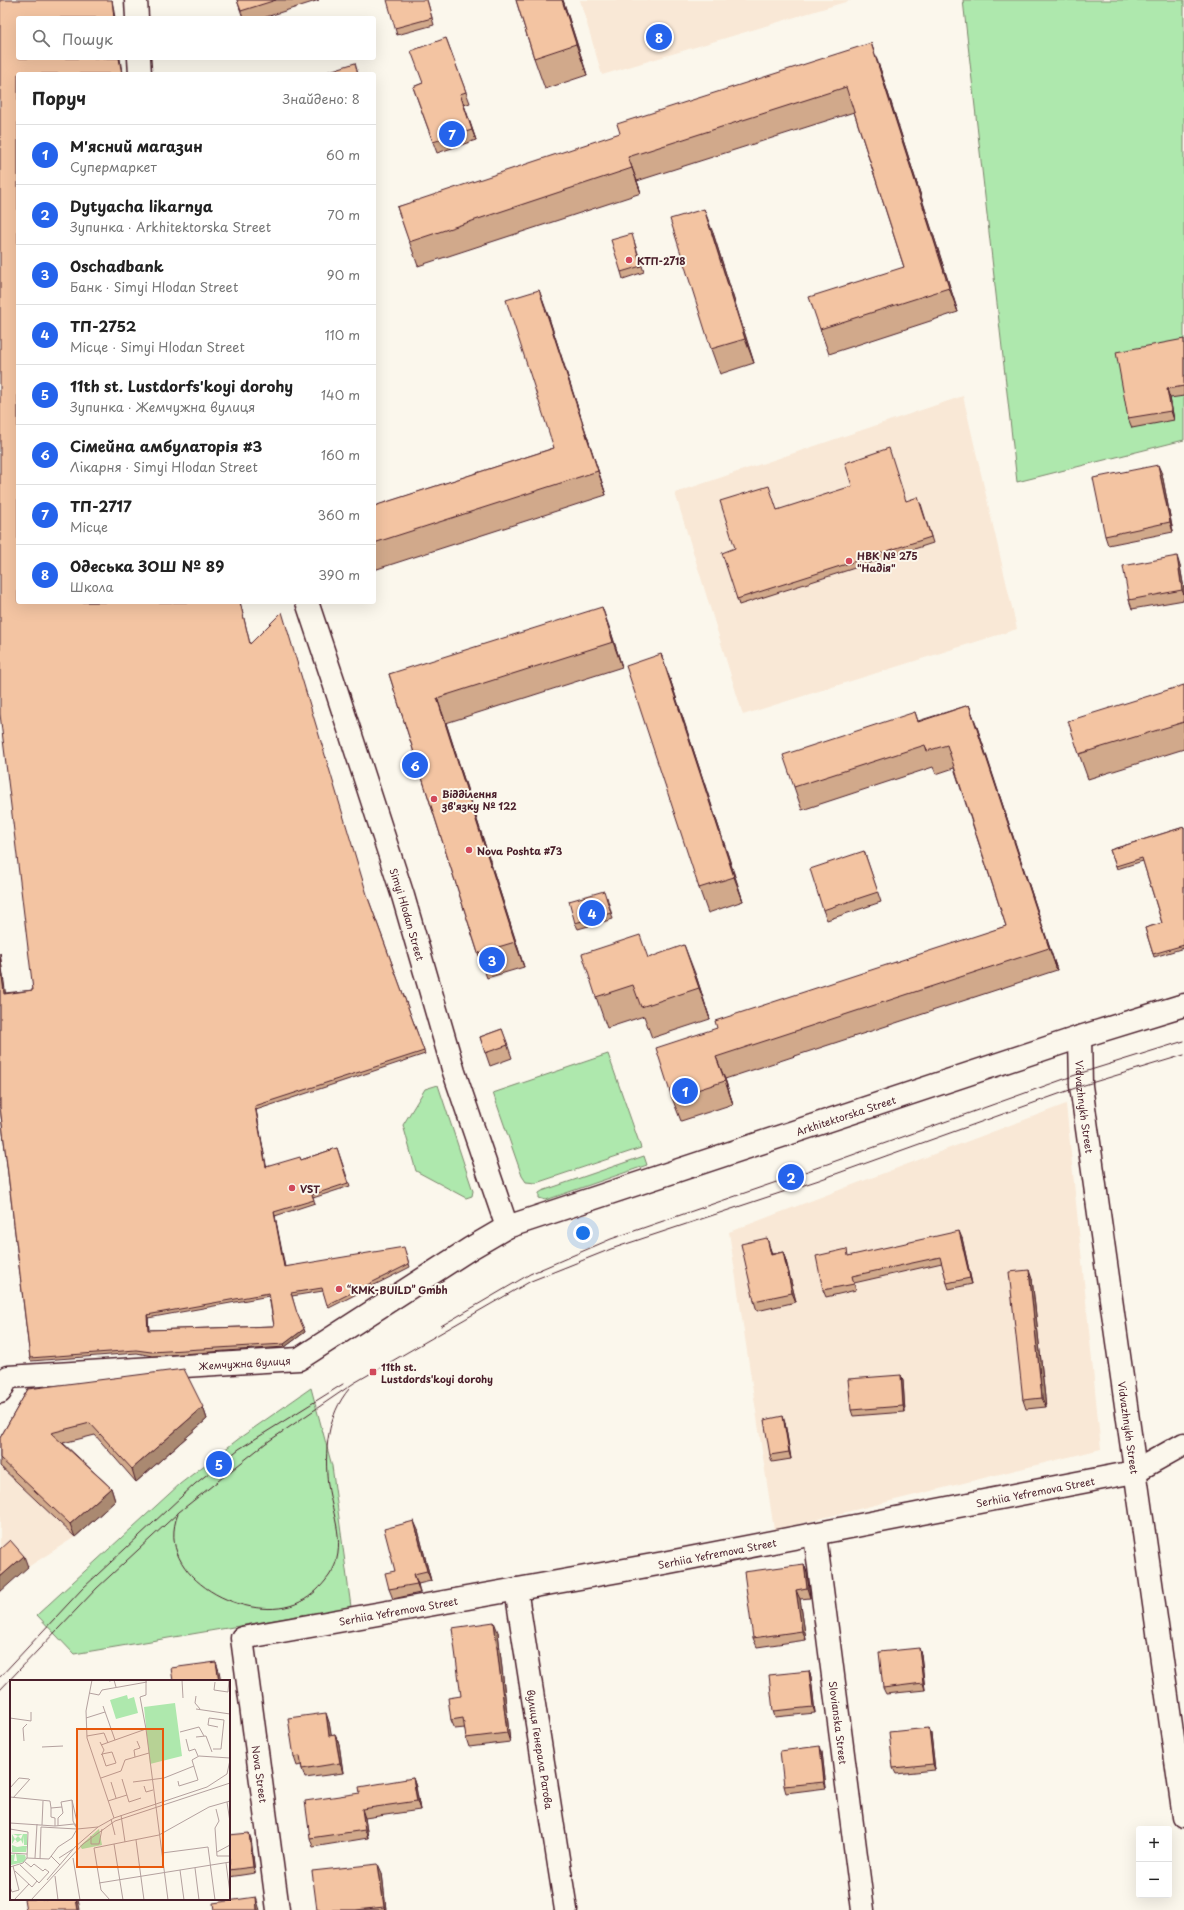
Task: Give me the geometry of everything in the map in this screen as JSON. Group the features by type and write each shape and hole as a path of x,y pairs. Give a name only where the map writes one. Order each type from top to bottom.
{"street":[{"path":"136,0 137,16"},
{"path":"139,60 140,72"},
{"name":"Simyi Hlodan Street","path":"308,604 403,896 454,1072 507,1227"},
{"name":"Arkhitektorska Street","path":"507,1227 1080,1037 1184,1005"},
{"name":"Vidvazhnykh Street","path":"1080,1037 1081,1086 1134,1472 1177,1713 1184,1817"},
{"name":"Жемчужна вулиця","path":"0,1392 8,1377 299,1359 471,1248 507,1227"},
{"name":"Serhiia Yefremova Street","path":"242,1638 815,1535 1134,1472 1184,1444"},
{"name":"Slovianska Street","path":"815,1535 863,1910"},
{"name":"вулиця Генерала Ратова","path":"516,1589 566,1910"},
{"name":"Nova Street","path":"242,1638 278,1910"}],"shaded area":[{"path":"580,0 852,0 602,75"},
{"name":"НВК № 275 \"Надія\"","path":"963,396 1017,629 743,715 675,493"},
{"path":"1066,1104 1101,1449 774,1530 729,1232"},
{"path":"0,1466 75,1537 28,1567 0,1592"}],"green space":[{"path":"963,0 1184,0 1184,440 1017,482"},
{"path":"608,1054 641,1148 536,1183 526,1182 522,1176 493,1093"},
{"path":"438,1085 473,1191 472,1196 466,1198 416,1171 403,1125 425,1089"},
{"path":"644,1156 647,1165 546,1200 539,1198 539,1193 542,1191"},
{"path":"311,1388 332,1466 351,1607 74,1654 37,1615 180,1484 241,1437"}],"building":[{"path":"0,0 112,0 114,16 16,16 16,60 119,60 122,72 16,72 16,604 240,604 250,644 282,612 368,898 424,1051 255,1106 266,1167 300,1157 301,1160 337,1148 348,1183 312,1195 314,1200 274,1212 284,1267 404,1247 409,1264 327,1305 322,1288 291,1293 304,1329 284,1344 151,1352 136,1350 30,1358 0,1107 0,959 4,994 33,990 0,714","holes":["269,1293 274,1326 148,1330 147,1315"]},
{"path":"237,0 276,0 241,11"},
{"path":"387,0 427,0 432,18 395,28"},
{"path":"516,0 562,0 576,44 534,58"},
{"path":"446,38 466,92 460,94 472,130 433,142 413,87 423,83 411,51"},
{"path":"871,43 949,288 820,329 809,297 904,267 846,87 628,157 632,168 409,242 397,207 620,133 617,124"},
{"path":"355,63 357,72 326,72"},
{"path":"704,209 745,339 711,349 670,219"},
{"name":"КТП-2718","path":"632,234 641,266 621,272 611,240"},
{"path":"539,290 598,471 376,542 376,505 554,448 506,300"},
{"path":"1184,339 1184,386 1167,389 1171,411 1128,418 1116,352"},
{"path":"889,448 906,501 918,497 931,537 737,599 722,553 735,548 720,501 769,486 777,510 852,486 845,463"},
{"path":"1158,465 1170,522 1105,536 1093,478"},
{"path":"1177,556 1182,590 1129,600 1123,566"},
{"path":"602,607 613,642 437,698 515,942 478,953 389,674"},
{"path":"661,654 734,877 699,888 626,666"},
{"path":"1184,685 1184,722 1079,754 1068,721"},
{"path":"969,705 1049,948 716,1057 725,1081 672,1098 656,1048 717,1028 715,1021 1006,926 947,745 927,751 925,745 794,787 783,755 915,712 918,722"},
{"path":"1184,827 1184,945 1153,954 1145,928 1162,923 1142,858 1116,866 1110,850"},
{"path":"864,851 878,892 823,910 810,869"},
{"path":"604,891 611,913 575,923 569,901"},
{"path":"640,935 648,958 684,945 699,988 641,1007 633,985 596,997 582,954"},
{"path":"502,1029 508,1045 485,1053 480,1037"},
{"path":"959,1231 970,1278 947,1283 940,1257 852,1276 854,1284 823,1290 816,1256 847,1249 848,1256"},
{"path":"767,1238 771,1255 783,1252 792,1293 754,1301 741,1244"},
{"path":"1029,1270 1042,1398 1023,1400 1009,1272"},
{"path":"184,1369 203,1407 132,1469 90,1423 51,1433 111,1488 70,1524 0,1458 0,1438 28,1389"},
{"path":"901,1375 903,1406 851,1410 848,1379"},
{"path":"783,1416 789,1452 770,1455 764,1420"},
{"path":"414,1521 427,1571 414,1574 417,1584 389,1589 385,1573 395,1571 384,1529"},
{"path":"10,1540 24,1556 0,1577 0,1549"},
{"path":"804,1564 807,1588 796,1590 802,1631 753,1638 744,1572"},
{"path":"494,1622 507,1733 466,1738 463,1718 451,1720 448,1698 461,1696 452,1628"},
{"path":"919,1648 923,1683 883,1688 879,1652"},
{"path":"216,1662 219,1680 173,1680 171,1668"},
{"path":"809,1671 813,1707 773,1711 769,1675"},
{"path":"326,1713 329,1736 335,1735 340,1763 302,1769 300,1756 294,1757 288,1718"},
{"path":"929,1728 933,1764 893,1768 889,1732"},
{"path":"820,1746 824,1782 784,1786 780,1751"},
{"path":"413,1778 417,1801 362,1809 365,1830 310,1838 305,1801 360,1793 359,1787"},
{"path":"249,1833 253,1867 230,1870 230,1835"},
{"path":"378,1864 384,1907 356,1910 317,1910 312,1871"},
{"path":"256,1897 257,1910 214,1910 213,1903"},
{"path":"24,1900 76,1900 78,1910 26,1910"}],"tram line":[{"path":"441,1326 530,1274 611,1239 791,1177 1081,1073 1184,1041"},
{"path":"0,1690 97,1588 179,1512 266,1443 354,1383 531,1281 611,1249 819,1180 1081,1086 1184,1055"},
{"path":"0,1677 83,1588 195,1484 239,1449 343,1384"},
{"path":"178,1514 174,1537 179,1558 192,1576 210,1591 233,1602 256,1608 279,1608 300,1602 308,1597 329,1576 335,1565 338,1554 338,1531 328,1485 326,1460 332,1422 336,1410 349,1389"}],"place":[{"name":"Одеська ЗОШ № 89","path":"659,37"},
{"name":"ТП-2717","path":"452,134"},
{"name":"КТП-2718","path":"629,260"},
{"name":"НВК № 275 \"Надія\"","path":"849,561"},
{"name":"Сімейна амбулаторія #3","path":"415,765"},
{"name":"Відділення зв'язку № 122","path":"434,799"},
{"name":"Nova Poshta #73","path":"469,850"},
{"name":"ТП-2752","path":"592,913"},
{"name":"Oschadbank","path":"492,960"},
{"name":"М'ясний магазин","path":"685,1091"},
{"name":"Dytyacha likarnya","path":"791,1177"},
{"name":"VST","path":"292,1188"},
{"name":"“KMK-BUILD” Gmbh","path":"339,1289"},
{"name":"11th st. Lustdords'koyi dorohy","path":"373,1372"},
{"name":"11th st. Lustdorfs'koyi dorohy","path":"219,1464"}]}
